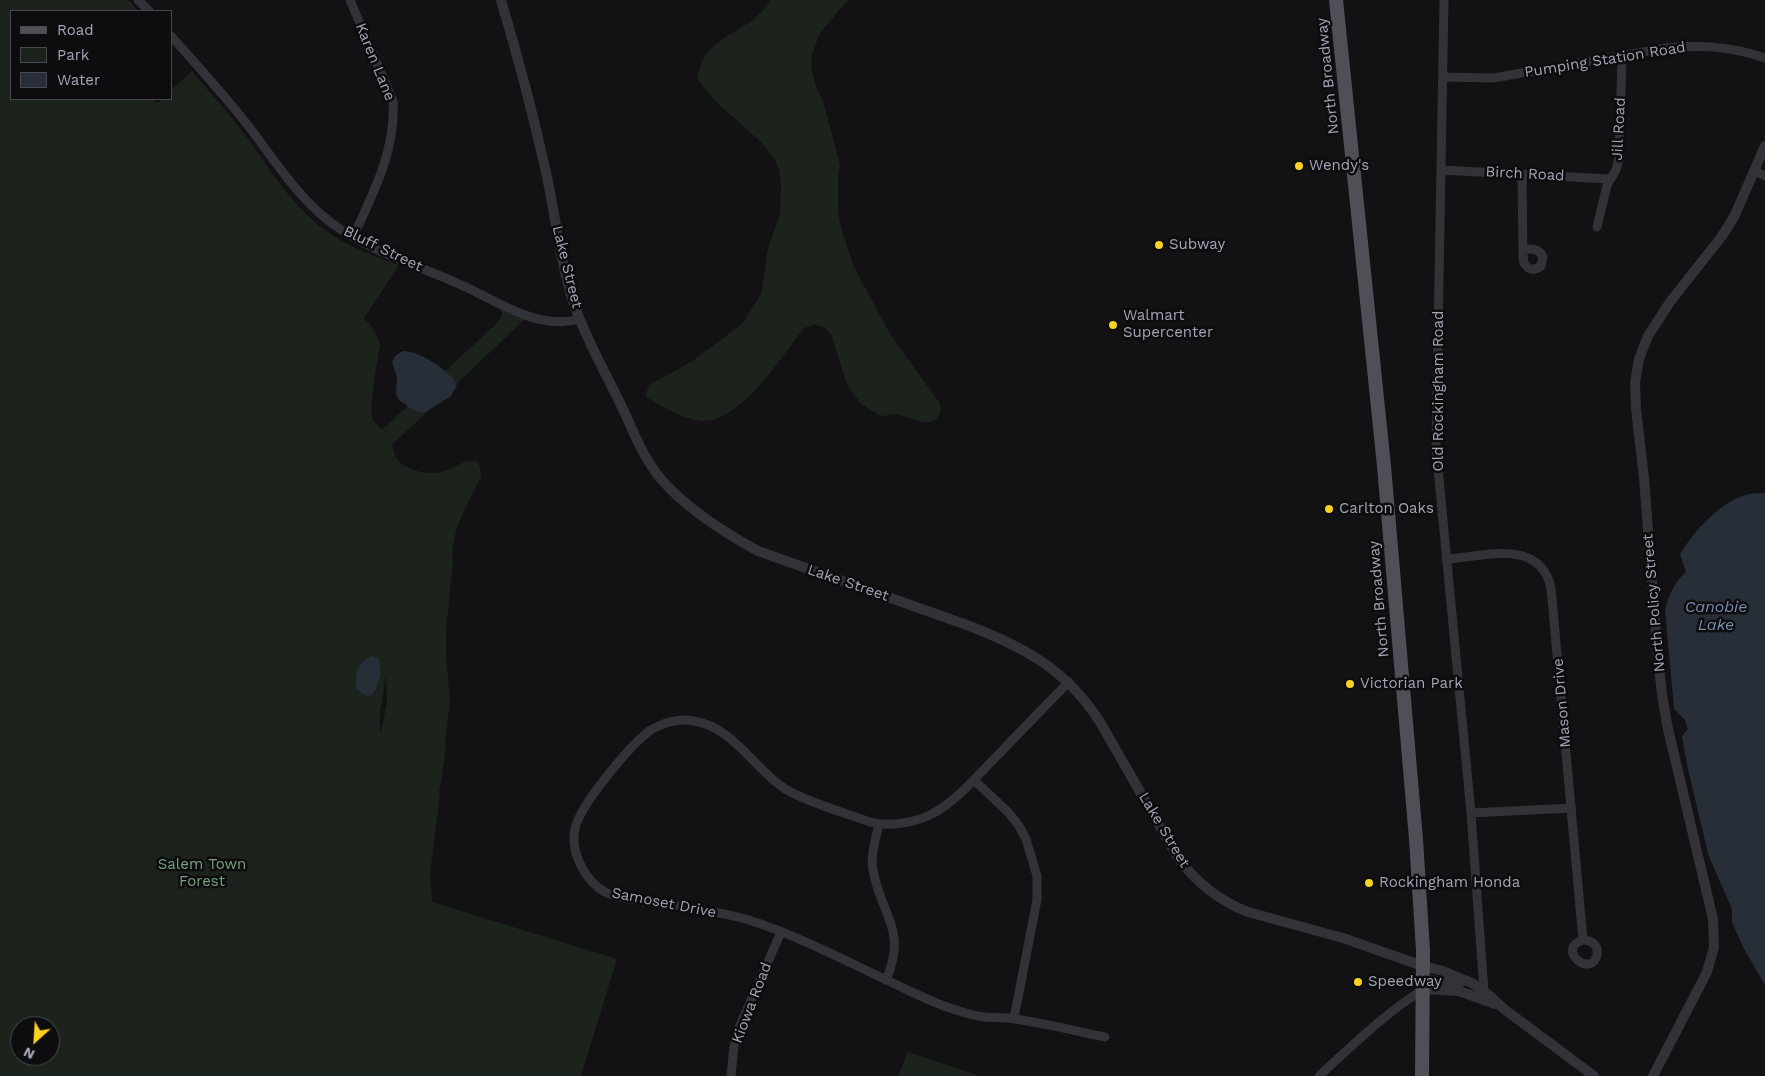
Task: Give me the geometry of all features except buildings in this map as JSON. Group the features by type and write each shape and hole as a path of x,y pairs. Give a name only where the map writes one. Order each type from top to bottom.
{"main road":[{"name":"North Broadway","path":"1336,0 1393,566 1416,839 1424,966 1422,1076"}],"street":[{"path":"138,0 147,10"},
{"name":"Karen Lane","path":"350,0 393,101 394,117 389,150 372,196 353,237"},
{"name":"Lake Street","path":"501,0 530,104 548,182 565,273 580,318 592,346 647,457 660,478 689,506 758,551 980,630 1034,656 1069,682 1100,722 1178,858 1209,891 1235,907 1248,912 1334,935 1443,971 1472,983 1484,991 1498,1005"},
{"name":"Old Rockingham Road","path":"1444,0 1436,426 1446,559 1471,814 1484,991"},
{"name":"Bluff Street","path":"172,37 230,104 302,196 326,219 353,237 528,316 560,323 580,318"},
{"name":"Pumping Station Road","path":"1443,77 1493,78 1666,48 1704,45 1735,50 1765,58"},
{"name":"Jill Road","path":"1597,227 1610,179 1616,170 1619,159 1622,56"},
{"name":"North Policy Street","path":"1653,1076 1707,972 1713,952 1715,936 1662,696 1644,478 1636,409 1637,370 1643,347 1654,325 1674,296 1728,227 1739,207 1765,146"},
{"name":"Birch Road","path":"1441,170 1610,179"},
{"path":"1755,171 1765,176"},
{"path":"1522,174 1523,249"},
{"name":"Mason Drive","path":"1446,559 1505,554 1522,555 1536,561 1547,573 1551,588 1583,940"},
{"name":"Samoset Drive","path":"1069,682 974,780 945,806 915,820 879,824 800,797 786,789 773,780 718,729 695,720 678,720 662,724 648,732 630,749 588,801 574,830 574,846 578,861 587,875 605,892 620,897 730,915 781,932 926,999 965,1013 981,1017 1014,1018 1105,1037"},
{"path":"974,780 1009,813 1019,826 1026,839 1037,876 1037,900 1014,1018"},
{"path":"1471,814 1572,808"},
{"path":"879,824 873,853 873,869 877,885 893,926 895,947 894,957 886,980"},
{"name":"Kiowa Road","path":"731,1076 734,1046 738,1030 781,932"},
{"path":"1319,1076 1352,1045 1412,997 1424,985 1472,983"},
{"path":"1424,985 1459,991 1498,1005 1594,1076"}],"green space":[{"name":"Salem Town Forest","path":"0,0 128,0 137,9 10,10 10,100 153,100 157,103 161,100 172,100 172,89 192,71 240,128 299,207 330,233 349,244 399,265 364,318 372,327 380,344 371,413 373,420 382,430 500,320 501,309 525,319 392,445 397,459 414,470 428,473 442,472 465,462 477,461 481,477 461,518 454,540 446,630 450,701 445,741 446,749 430,874 432,902 617,959 581,1076 0,1076","holes":["386,674 387,702 380,736 380,713"]},
{"path":"770,0 848,0 820,33 812,54 811,67 817,90 823,101 840,165 838,212 842,232 854,267 890,334 939,402 941,410 936,420 932,422 922,422 897,414 881,416 861,404 847,385 831,334 824,327 815,325 804,328 773,370 745,400 731,411 716,419 702,421 687,418 646,397 647,390 651,384 691,362 743,323 761,294 768,248 780,214 781,187 779,169 775,160 762,143 712,98 697,78 705,56 712,48 756,17"},
{"path":"908,1052 980,1076 898,1076"}],"water":[{"path":"403,351 417,354 433,362 448,373 457,385 451,396 426,412 418,412 398,399 396,393 397,377 392,362 396,355"},
{"name":"Canobie Lake","path":"1755,493 1765,493 1765,985 1743,947 1732,922 1732,909 1708,854 1682,736 1688,729 1685,720 1674,709 1665,610 1672,589 1686,572 1680,554 1701,526 1719,510 1739,497"},
{"path":"373,656 378,658 380,676 373,694 367,696 357,690 356,679 360,665 363,661"}],"place":[{"name":"Wendy's","path":"1299,166"},
{"name":"Subway","path":"1159,245"},
{"name":"Walmart Supercenter","path":"1113,325"},
{"name":"Carlton Oaks","path":"1329,509"},
{"name":"Victorian Park","path":"1350,684"},
{"name":"Rockingham Honda","path":"1369,883"},
{"name":"Speedway","path":"1358,982"}]}
